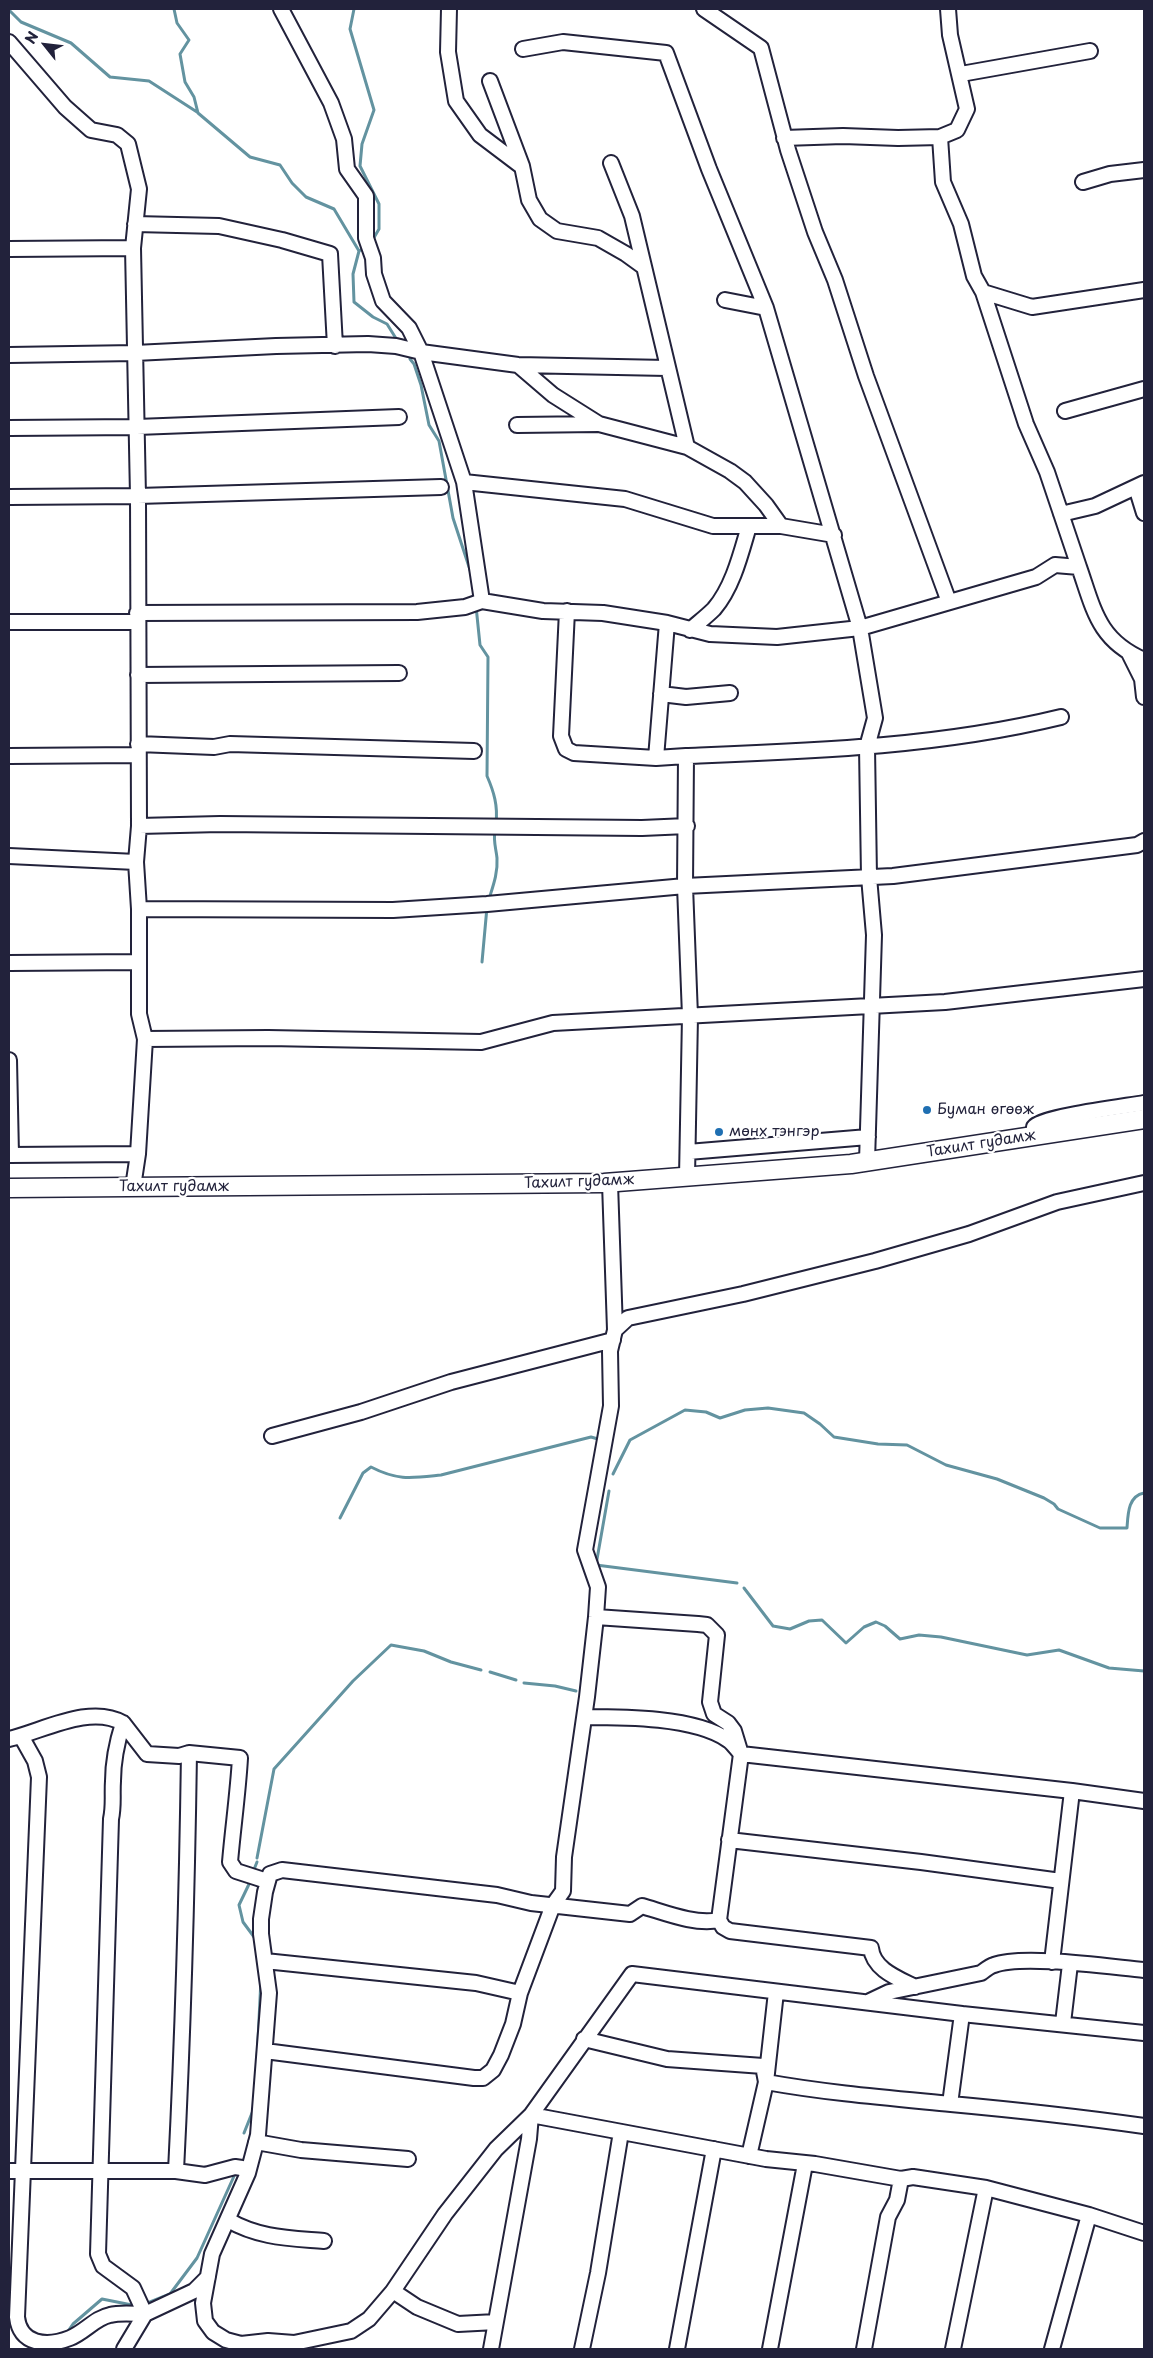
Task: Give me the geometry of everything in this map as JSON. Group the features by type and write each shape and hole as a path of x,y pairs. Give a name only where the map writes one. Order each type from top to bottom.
{"main road":[{"name":"Тахилт гудамж","path":"9,1188 610,1183 867,1161 1144,1119"}],"street":[{"path":"280,9 331,102 344,139 347,169 366,196 366,238 373,258 374,274 383,301 409,328 421,352 464,482 482,601"},
{"path":"449,9 448,52 456,101 480,135 522,166"},
{"path":"704,9 761,48 784,138 815,232 835,280 866,376 949,602"},
{"path":"784,138 843,136 940,137 957,130 967,110 961,74 950,35 948,9"},
{"path":"9,42 65,106 91,130 117,135 128,144 139,189 133,248 138,496 138,826 136,862 139,909 139,1014 145,1039 138,1154 133,1187"},
{"path":"523,49 563,42 666,53 712,178 766,308 860,628 875,718 866,746 869,877 874,935 867,1161"},
{"path":"961,74 1090,51"},
{"path":"490,81 522,166 529,200 540,219 557,231 598,238 644,267"},
{"path":"940,137 943,182 961,224 974,276 983,292 1026,424 1047,472 1099,624 1124,651 1144,660"},
{"path":"611,163 632,216 687,447"},
{"path":"1082,182 1110,174 1144,170"},
{"path":"135,224 219,226 282,240 330,254 335,346"},
{"path":"9,249 133,248"},
{"path":"983,292 1032,307 1144,290"},
{"path":"725,300 766,308"},
{"path":"9,355 135,353 276,346 368,344 396,346 421,352 518,365 668,368"},
{"path":"518,365 553,395 599,424"},
{"path":"1065,411 1144,390"},
{"path":"9,428 137,428 399,417"},
{"path":"517,424 599,424 687,447 745,482 766,505 781,526"},
{"path":"464,482 625,500 713,526 781,526 834,535"},
{"path":"1061,514 1095,506 1140,485 1144,513"},
{"path":"9,497 138,496 441,487"},
{"path":"690,630 714,608 723,596 736,568 749,526"},
{"path":"9,622 137,617 417,612 465,607 482,601 543,610 603,613 667,623 710,634 777,637 860,628 1036,577 1055,565 1079,567"},
{"path":"567,611 560,736 566,749 574,754 656,758 931,742 1017,728 1062,717"},
{"path":"656,758 667,623"},
{"path":"1129,653 1142,679 1144,697"},
{"path":"138,675 399,673"},
{"path":"661,694 686,697 730,693"},
{"path":"9,756 214,747 230,744 474,751"},
{"path":"686,756 687,826 685,886 690,1016 687,1177"},
{"path":"138,826 220,824 642,828 687,826"},
{"path":"139,909 393,910 487,904 685,886 893,876 1138,845 1144,840"},
{"path":"9,856 136,862"},
{"path":"9,963 139,962"},
{"path":"145,1039 268,1038 481,1042 553,1023 945,1002 1144,979"},
{"path":"9,1060 10,1155 138,1154"},
{"path":"1034,1136 1036,1124 1058,1118 1144,1103"},
{"path":"688,1152 868,1136"},
{"path":"265,2051 483,2078 493,2070 501,2055 513,2024 520,1993 553,1906 563,1891 564,1857 584,1717 598,1587 585,1550 611,1406 610,1359 614,1335 610,1183"},
{"path":"272,1436 361,1412 451,1382 614,1335 628,1318 743,1294 875,1261 969,1234 1058,1202 1144,1183"},
{"path":"596,1617 698,1624 713,1630 718,1641 710,1702 711,1708 714,1714 728,1723 734,1731 741,1754 719,1920 722,1927 730,1931 871,1948 872,1958 880,1968 915,1987"},
{"path":"208,2276 194,2291 145,2314 110,2315 99,2319 71,2338 53,2342 36,2342 24,2337 18,2327 39,1777 35,1761 15,1738 74,1720 102,1716 114,1718 123,1723 148,1754 178,1756 189,1753 240,1758 238,1801 234,1817 230,1862 236,1871 267,1881"},
{"path":"584,1717 639,1718 701,1728 729,1740 741,1754 1072,1791 1144,1801"},
{"path":"123,1723 117,1742 112,1782 114,1802 110,1819 102,2172 98,2254 103,2266 133,2288 145,2314"},
{"path":"176,2171 184,2016 183,1960 189,1753"},
{"path":"1052,1962 1072,1791"},
{"path":"729,1840 1061,1880"},
{"path":"719,1920 710,1922 642,1906 630,1914 553,1906 497,1895 282,1870 270,1874 267,1881 260,1934 269,1993 256,2142 248,2174 228,2220 217,2239 208,2276 203,2303 205,2321 213,2332 226,2340 241,2344 268,2341 294,2343 351,2330 369,2319 393,2291 462,2192 496,2149 531,2115 632,1974 776,1992 870,2001 962,2014 1144,2033"},
{"path":"265,1961 476,1983 520,1993"},
{"path":"870,2001 889,1992 981,1973 994,1965 1008,1962 1052,1962 1144,1970"},
{"path":"1062,2023 1070,1964"},
{"path":"749,2156 766,2082 776,1992"},
{"path":"950,2104 962,2014"},
{"path":"584,2039 667,2059 763,2066 766,2082"},
{"path":"766,2082 851,2095 1144,2126"},
{"path":"531,2115 749,2156 901,2179 913,2177 986,2188 1089,2214 1144,2233"},
{"path":"491,2349 529,2139 531,2115"},
{"path":"582,2349 598,2273 621,2132"},
{"path":"256,2142 301,2150 408,2159"},
{"path":"677,2349 714,2150"},
{"path":"770,2349 805,2164"},
{"path":"9,2171 176,2171 204,2175 235,2167 242,2168 248,2174"},
{"path":"864,2349 888,2217 898,2200 901,2179"},
{"path":"953,2349 986,2188"},
{"path":"1052,2349 1089,2214"},
{"path":"228,2220 245,2230 265,2236 324,2241"},
{"path":"393,2291 417,2307 458,2324 496,2322"},
{"path":"124,2349 145,2314"},
{"path":"308,2349 333,2335"},
{"path":"333,2335 335,2349"},
{"path":"268,2341 285,2346 287,2349"}],"waterway":[{"path":"174,9 177,23 189,40 180,54 185,82 194,97 198,113 250,157 280,165 292,183 306,197 334,209 359,251"},
{"path":"354,9 350,29 374,110 362,144 360,166 379,204 379,229 372,241"},
{"path":"9,10 21,22 71,43 110,77 149,81 197,112"},
{"path":"366,247 359,251 353,274 354,302 373,317 387,324 397,340"},
{"path":"410,359 414,364 421,385 429,425 439,441 453,518 472,576"},
{"path":"473,584 475,600"},
{"path":"476,606 480,645 488,657 487,776 495,799 496,823"},
{"path":"489,899 497,869 495,830"},
{"path":"482,962 487,907"},
{"path":"613,1474 630,1440 685,1410 706,1412 720,1418 745,1410 768,1408 804,1413 834,1437 878,1444 907,1445 946,1465 997,1479 1044,1498 1058,1509 1100,1528 1127,1528 1130,1506 1135,1498 1144,1493"},
{"path":"340,1518 363,1473 371,1467 389,1475 405,1477 441,1475 591,1437 598,1439"},
{"path":"609,1491 596,1565 737,1583"},
{"path":"744,1588 773,1626 790,1629 809,1621 822,1620 846,1643 864,1627 876,1622 885,1626 900,1639 919,1635 941,1637 1027,1655 1059,1650 1109,1668 1144,1671"},
{"path":"257,1858 274,1769 353,1681 391,1645 424,1651 451,1662 481,1670"},
{"path":"490,1672 516,1680"},
{"path":"524,1683 555,1686 576,1691"},
{"path":"253,1872 257,1862"},
{"path":"251,1880 239,1905 243,1922 257,1941"},
{"path":"257,2060 261,1979"},
{"path":"244,2133 254,2108"},
{"path":"145,2304 170,2294 197,2258 235,2174"},
{"path":"66,2334 73,2324 102,2299 137,2306"}],"place":[{"name":"Буман өгөөж","path":"927,1110"},
{"name":"мөнх тэнгэр","path":"719,1132"}]}
